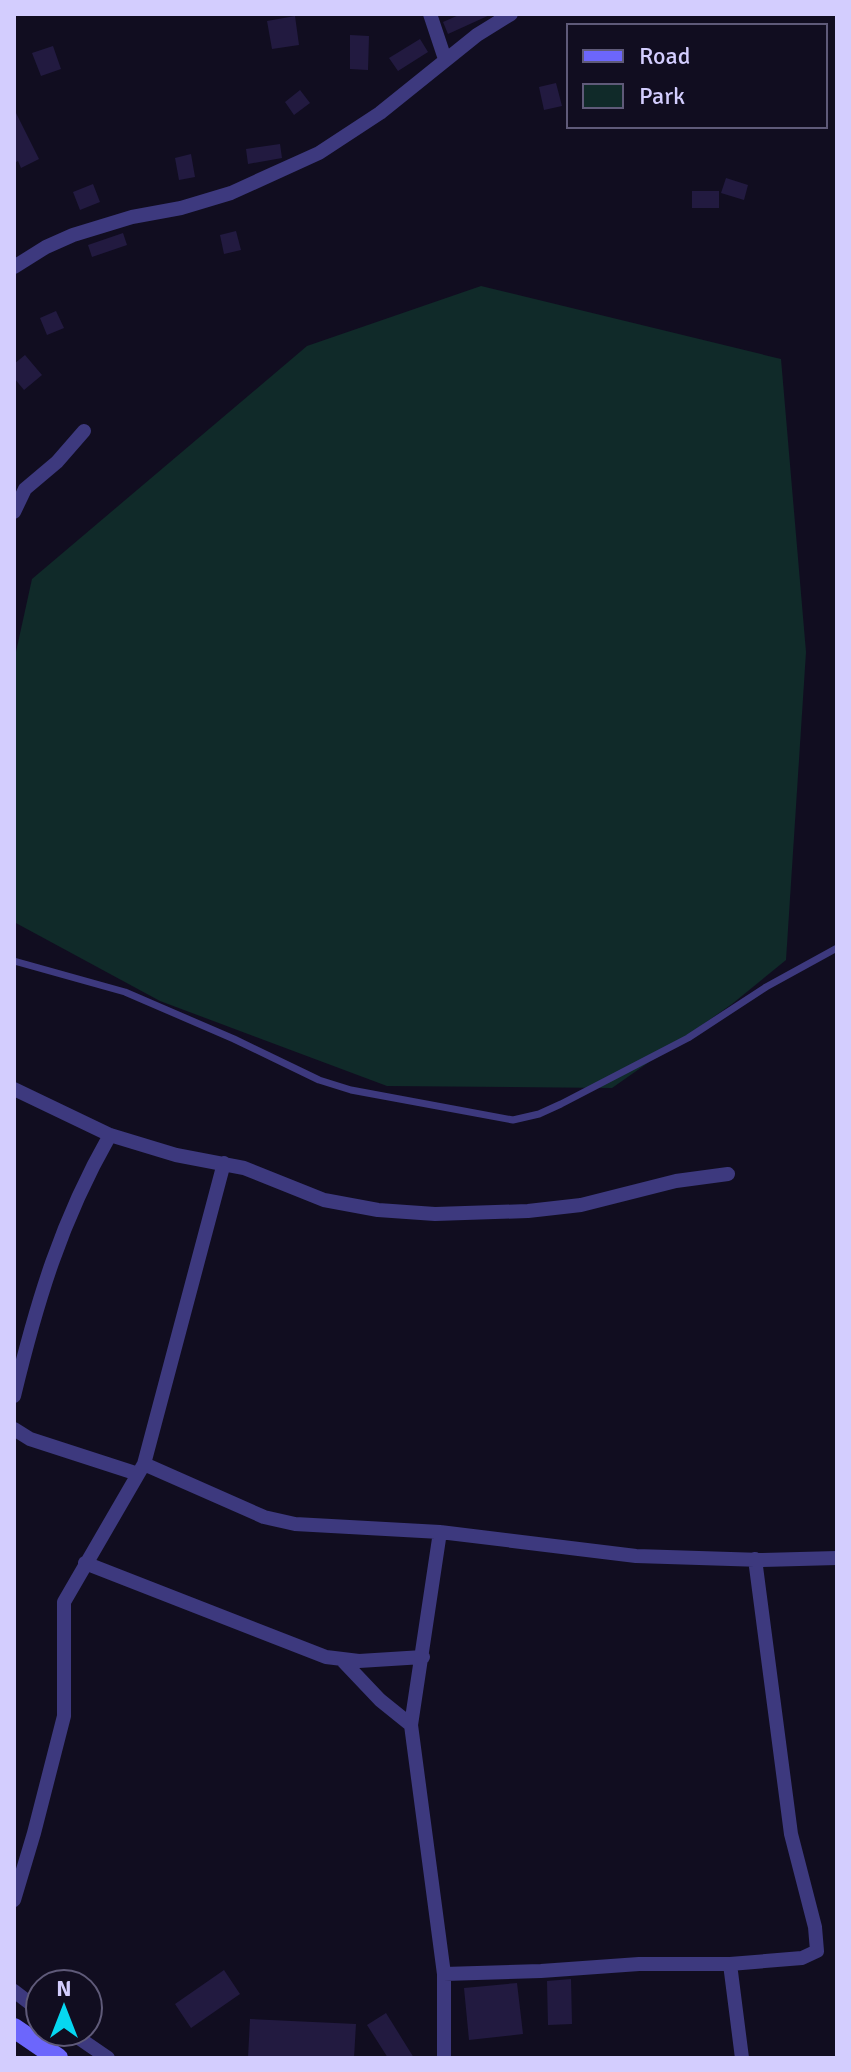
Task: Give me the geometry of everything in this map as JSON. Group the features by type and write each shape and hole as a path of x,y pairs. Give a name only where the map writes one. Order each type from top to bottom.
{"main road":[{"path":"14,2028 58,2058"}],"street":[{"path":"430,14 445,59"},
{"path":"14,267 38,251 73,235 132,217 207,200 282,172 354,132 445,59 511,14"},
{"path":"14,512 25,489 57,462 84,431"},
{"path":"14,1089 110,1135 176,1155 244,1168 324,1200 378,1210 435,1214 569,1207 676,1181 728,1174"},
{"path":"14,1396 48,1270 65,1226 110,1135"},
{"path":"14,1900 64,1716 64,1602 141,1469 224,1163"},
{"path":"14,1429 30,1439 141,1469 280,1522 440,1532 604,1554 755,1559 837,1558"},
{"path":"440,1532 411,1725 444,1974 444,2058"},
{"path":"444,1974 639,1964 730,1964 810,1957 817,1951 791,1834 755,1559"},
{"path":"85,1563 310,1652 343,1661 423,1657"},
{"path":"343,1661 380,1700 411,1725"},
{"path":"730,1964 742,2058"}],"lane":[{"path":"14,961 125,992 319,1080 351,1090 513,1120 539,1114 561,1104 688,1038 766,987 837,948"}],"green space":[{"path":"481,286 781,359 806,652 786,960 732,1004 612,1088 387,1086 160,1001 14,922 14,661 32,579 307,346"}],"building":[{"path":"461,14 492,14 448,34 443,22"},
{"path":"295,16 299,45 272,49 267,21"},
{"path":"350,35 369,36 368,70 350,69"},
{"path":"420,39 428,52 398,71 389,58"},
{"path":"53,46 61,69 41,76 32,53"},
{"path":"556,83 562,106 544,110 539,87"},
{"path":"300,90 310,103 294,115 285,102"},
{"path":"14,109 39,159 21,168 18,161 14,163"},
{"path":"280,144 282,158 248,164 246,149"},
{"path":"191,154 195,177 179,180 175,158"},
{"path":"726,178 748,185 744,200 721,193"},
{"path":"93,184 100,202 80,210 73,192"},
{"path":"692,191 719,191 719,208 692,208"},
{"path":"236,231 241,250 224,254 220,235"},
{"path":"123,233 127,245 92,257 88,245"},
{"path":"56,311 64,328 47,335 40,318"},
{"path":"25,355 42,375 24,390 14,378 14,364"},
{"path":"224,1970 240,1994 191,2028 175,2004"},
{"path":"571,1979 572,2024 548,2025 547,1981"},
{"path":"517,1983 523,2034 469,2040 464,1988"},
{"path":"386,2013 414,2058 388,2058 367,2025"},
{"path":"250,2019 356,2024 354,2058 248,2058"}]}
